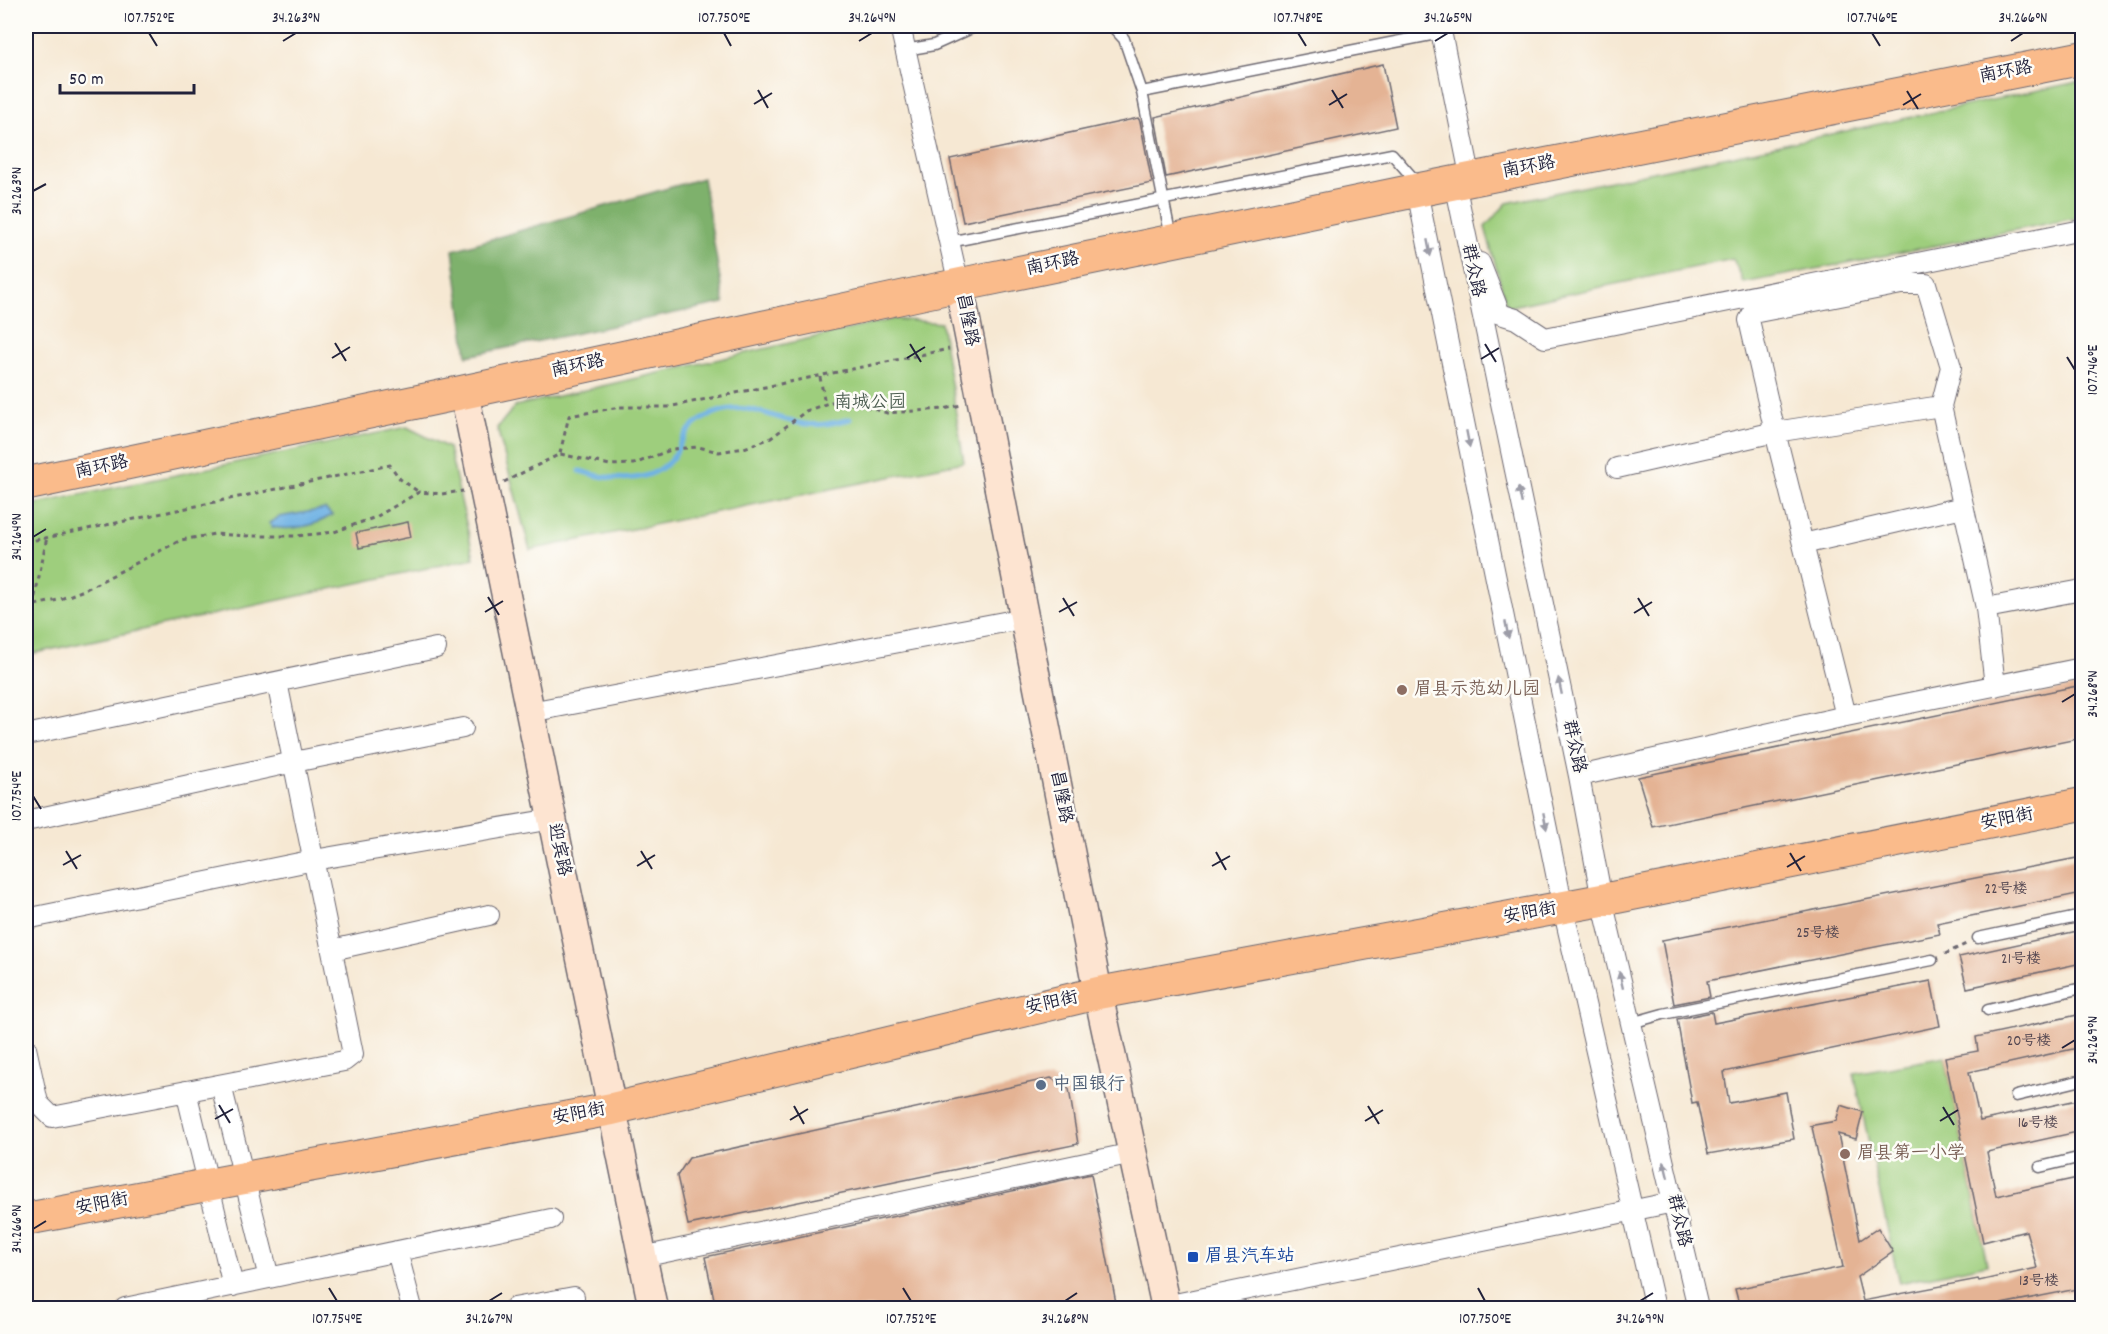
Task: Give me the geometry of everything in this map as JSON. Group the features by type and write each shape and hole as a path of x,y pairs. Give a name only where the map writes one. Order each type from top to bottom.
{"highway":[{"name":"南环路","path":"26,483 464,392 959,285 1463,181 2082,58"}],"main road":[{"name":"安阳街","path":"26,1219 612,1109 1098,993 1563,908 2082,804"}],"street":[{"path":"900,26 959,285"},
{"name":"群众路","path":"1441,29 1463,181 1466,240 1579,776 1602,900 1698,1308"},
{"name":"群众路","path":"1420,190 1563,908 1655,1308"},
{"path":"1466,240 1474,245 1500,314 1516,319 1545,338 2082,230"},
{"path":"1846,716 1774,432 1749,320 1754,313 1901,284 1926,284 1951,367 1941,406 1986,608 1995,686"},
{"name":"昌隆路","path":"959,285 1098,993 1165,1307"},
{"name":"迎宾路","path":"464,392 653,1308"},
{"path":"1617,468 1774,432 1941,406"},
{"path":"1803,544 1963,507"},
{"path":"1986,608 2082,590"},
{"path":"530,712 1025,618"},
{"path":"26,735 436,648"},
{"path":"1579,776 1846,716 2082,668"},
{"path":"26,1048 38,1103 52,1117 344,1061 353,1054 277,682"},
{"path":"26,821 294,762 463,728"},
{"path":"26,919 314,860 552,819"},
{"path":"332,950 489,915"},
{"path":"220,1085 269,1278"},
{"path":"186,1091 233,1286"},
{"path":"642,1257 1133,1153"},
{"path":"1165,1307 1674,1202"},
{"path":"125,1308 550,1219"},
{"path":"397,1251 412,1308"},
{"path":"514,1308 574,1297"}],"lane":[{"path":"905,50 934,45 976,26"},
{"path":"1112,26 1124,39 1142,92 1172,241"},
{"path":"1142,92 1441,29"},
{"path":"950,242 1392,154 1420,190"},
{"path":"1978,938 2082,916"},
{"path":"1631,1023 1663,1014 1932,960"},
{"path":"1988,1010 2082,988"},
{"path":"2016,1096 2082,1080"},
{"path":"2040,1167 2082,1157"},
{"path":"2075,1308 2082,1307"}],"path":[{"path":"560,454 569,416 620,407 668,407 971,344"},
{"path":"820,376 825,404"},
{"path":"26,542 390,465 400,480 419,492 442,494 484,489 506,481 560,454 610,465 634,464 673,448 698,447 719,452 744,448 771,438 804,413 831,402 858,404 887,413 944,409 982,400"},
{"path":"26,607 58,600 84,590 181,540 215,534 285,536 334,532 376,517 419,492"},
{"path":"33,606 47,537"},
{"path":"1932,960 1978,938"}],"green space":[{"path":"2082,81 2082,217 1744,283 1733,259 1507,307 1485,227 1507,203"},
{"path":"703,178 724,303 467,356 453,250"},
{"name":"南城公园","path":"894,319 941,323 964,462 530,550 497,428 515,406"},
{"path":"407,427 449,448 474,558 26,655 26,506"},
{"path":"1945,1057 1987,1264 1899,1283 1854,1073"}],"water":[{"path":"325,509 332,515 303,527 280,528 272,527 269,523 279,517"}],"building":[{"path":"1383,64 1396,127 1166,177 1155,117"},
{"path":"1138,118 1152,183 963,222 950,159"},
{"path":"408,522 411,537 359,548 356,533"},
{"path":"2082,685 2082,738 1653,827 1638,777"},
{"path":"2082,857 2082,893 1937,923 1940,934 1707,981 1710,997 1674,1004 1662,940"},
{"path":"2082,930 2082,963 1967,988 1959,957"},
{"path":"1931,981 1940,1026 1724,1072 1729,1103 1786,1092 1794,1139 1708,1154 1697,1102 1692,1103 1677,1019 1712,1012 1714,1023"},
{"path":"2082,1014 2082,1047 1969,1072 1980,1121 2082,1099 2082,1131 1987,1152 1996,1196 2082,1177 2082,1288 1981,1308 1772,1308 1772,1305 1740,1308 1735,1289 1843,1267 1812,1127 1809,1126 1836,1121 1841,1105 1863,1112 1856,1139 1838,1134 1860,1240 1878,1228 1893,1252 1857,1277 1863,1301 1978,1279 1979,1281 2037,1268 2026,1231 1983,1242 1945,1057 1978,1051 1976,1037"},
{"path":"1051,1078 1069,1089 1078,1144 688,1225 677,1176 689,1158"},
{"path":"1091,1174 1117,1308 716,1308 705,1257"}],"waterway":[{"path":"580,471 603,477 627,479 650,474 670,461 687,432 696,423 713,414 735,408 811,425 850,419"}],"place":[{"name":"眉县示范幼儿园","path":"1402,690"},
{"name":"中国银行","path":"1041,1085"},
{"name":"眉县第一小学","path":"1845,1154"},
{"name":"眉县汽车站","path":"1193,1257"}]}
